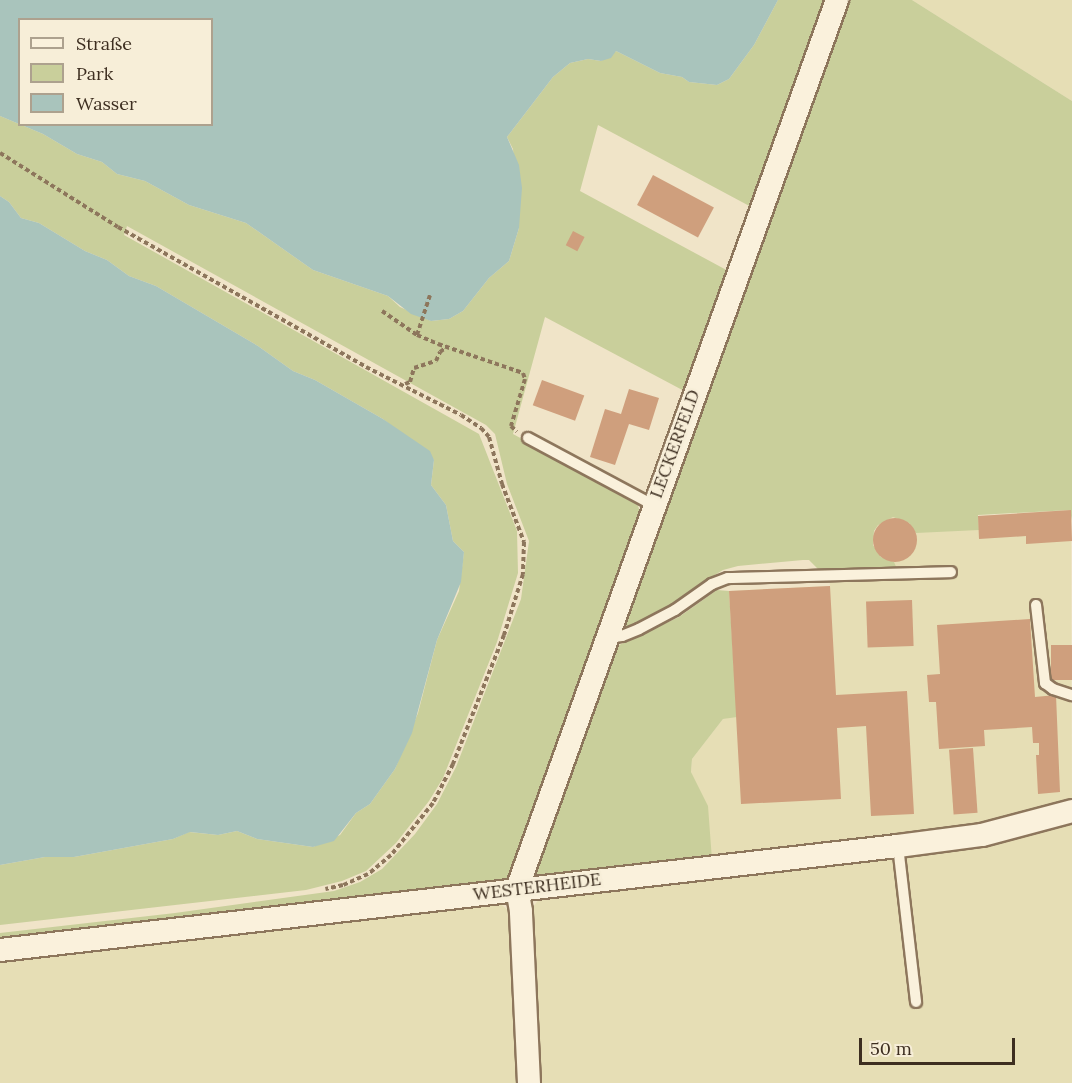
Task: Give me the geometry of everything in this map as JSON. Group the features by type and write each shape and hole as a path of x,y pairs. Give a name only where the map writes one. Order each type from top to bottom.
{"street":[{"name":"LECKERFELD","path":"517,889 605,638 837,0"},
{"name":"WESTERHEIDE","path":"0,950 898,846 982,835 1072,811"},
{"path":"517,889 521,911 529,1083"}],"lane":[{"path":"528,438 653,505"},
{"path":"605,638 622,636 639,629 675,610 712,584 728,578 951,572"},
{"path":"1036,604 1045,683 1053,689 1072,695"},
{"path":"898,846 916,1002"}],"path":[{"path":"0,153 118,227 366,368 404,384 461,415 481,428 489,437 502,484 520,526 524,542 523,574 500,646 453,764 433,803 391,855 368,874 343,885 322,890"},
{"path":"417,334 430,296"},
{"path":"382,311 417,334 447,347 523,373 525,379 511,426 528,438"},
{"path":"404,384 410,382 414,368 436,361 440,352 447,347"}],"shaded area":[{"path":"912,0 1072,0 1072,101"},
{"path":"1071,510 1072,802 983,826 712,860 691,772 692,759 723,719 737,716 729,591 830,586 829,572 887,561 876,552 872,538 878,524 893,517 909,523 915,530 978,516"},
{"path":"1072,821 1072,1083 537,1083 529,912 540,898"},
{"path":"499,903 515,915 522,1083 0,1083 0,960"}],"green space":[{"path":"778,0 831,0 755,209 598,125 580,191 732,273 688,393 545,317 513,434 636,501 643,519 511,882 0,942 0,933 175,913 334,891 360,882 382,869 415,834 437,804 456,767 521,599 529,541 507,484 495,434 486,425 127,226 124,235 479,434 517,531 518,573 497,642 443,778 429,801 396,843 366,871 342,881 306,890 0,925 0,865 45,857 74,857 173,839 189,832 218,835 237,831 257,839 313,847 340,835 356,813 370,804 395,769 418,713 437,640 459,591 464,552 453,541 446,505 431,485 434,460 383,419 315,380 293,371 258,346 156,286 129,276 107,260 85,251 39,223 21,218 9,202 0,196 0,116 18,124 18,126 43,134 77,154 102,162 117,174 145,181 189,205 246,223 313,270 388,296 400,307 431,321 449,319 463,311 489,278 509,261 519,228 513,149 507,137 553,77 570,63 588,59 601,61 616,51 660,73 682,77 689,82 717,85 729,79 754,45"},
{"path":"848,0 912,0 1072,101 1072,521 1070,510 978,515 979,530 916,533 909,523 893,517 878,525 874,531 873,545 881,557 894,562 897,569 820,571 809,560 738,566 723,570 648,620 619,630"},
{"path":"717,590 729,591 737,717 723,719 692,759 691,772 708,806 712,860 541,879 533,868 610,654 617,646 679,617"}],"water":[{"path":"0,0 778,0 754,45 729,79 717,85 689,82 682,77 660,73 616,51 611,58 601,61 588,59 570,63 553,77 507,137 519,165 522,188 519,228 509,261 489,278 463,311 449,319 431,321 411,314 388,296 313,270 246,223 189,205 145,181 117,174 102,162 77,154 43,134 24,126 213,126 213,18 18,18 18,124 0,116"},
{"path":"0,196 9,202 21,218 39,223 85,251 107,260 129,276 156,286 258,346 293,371 315,380 383,419 430,451 434,460 431,485 446,505 453,541 464,552 461,582 437,640 412,733 395,769 370,804 356,813 334,841 313,847 257,839 237,831 218,835 190,832 173,839 74,857 45,857 0,865"}],"building":[{"path":"653,175 714,207 698,237 637,205"},
{"path":"573,231 585,237 577,251 566,245"},
{"path":"542,380 584,395 575,421 533,405"},
{"path":"629,389 659,398 649,430 629,424 615,465 590,457 605,409 621,414"},
{"path":"1071,510 1072,541 1026,544 1026,536 979,539 978,516"},
{"path":"895,518 911,524 917,540 911,556 895,562 879,556 873,540 879,524"},
{"path":"830,586 836,695 907,691 914,814 871,816 866,726 837,728 841,799 741,804 729,591"},
{"path":"912,600 914,646 868,648 866,602"},
{"path":"1030,619 1035,697 1056,695 1060,792 1038,794 1036,755 1039,755 1039,743 1033,743 1032,727 984,730 985,746 939,749 936,702 929,702 927,675 940,674 937,625"},
{"path":"1051,645 1072,645 1072,680 1051,680"},
{"path":"973,748 978,813 954,815 949,750"}]}
